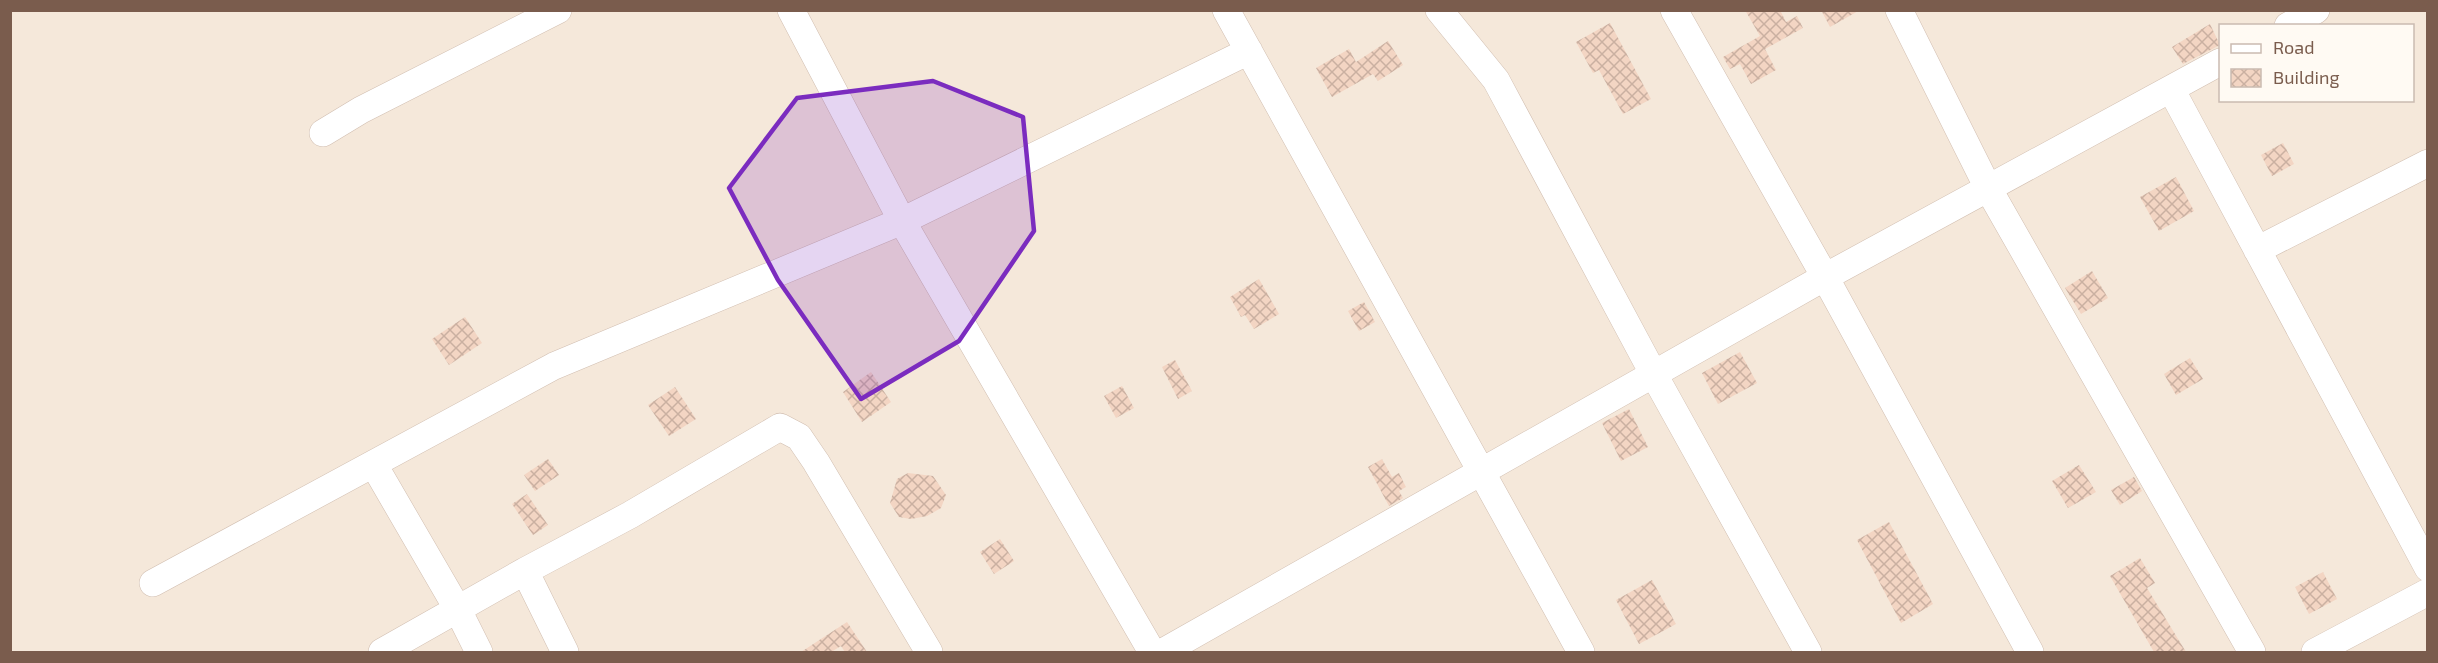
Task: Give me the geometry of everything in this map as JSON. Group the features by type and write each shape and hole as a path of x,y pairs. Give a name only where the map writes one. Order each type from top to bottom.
{"street":[{"path":"323,134 361,110 558,10"},
{"path":"791,10 902,221 1152,652"},
{"path":"1226,10 1581,652"},
{"path":"1439,10 1496,80 1653,373 1808,652"},
{"path":"1674,10 1825,277 2030,652"},
{"path":"1899,10 1988,188 2252,652"},
{"path":"2292,24 2316,10"},
{"path":"153,583 554,366 902,221 1249,51"},
{"path":"1163,652 1653,373 2219,63"},
{"path":"2171,89 2427,568"},
{"path":"2258,250 2427,163"},
{"path":"382,652 630,515 780,427 799,437 816,462 928,652"},
{"path":"374,465 457,609 479,652"},
{"path":"525,571 565,652"},
{"path":"2315,652 2427,592"}],"highlighted area":[{"path":"933,81 1023,117 1034,231 959,341 861,399 778,280 729,188 797,98"}],"shaded area":[{"path":"11,11 2427,11 2427,652 11,652"}],"building":[{"path":"1745,10 1780,10 1786,22 1797,16 1803,28 1765,49 1776,70 1751,84 1740,64 1730,69 1723,57 1760,36"},
{"path":"1821,10 1860,10 1830,27"},
{"path":"1610,23 1651,99 1623,114 1599,70 1593,73 1576,42"},
{"path":"2210,24 2219,43 2219,46 2183,64 2172,47"},
{"path":"1388,41 1403,65 1378,81 1373,74 1332,97 1316,68 1349,49 1356,62"},
{"path":"2283,143 2294,164 2272,176 2261,155"},
{"path":"2176,177 2194,211 2159,231 2140,197"},
{"path":"2092,271 2108,298 2081,314 2065,288"},
{"path":"1259,279 1279,314 1254,329 1245,315 1241,317 1230,297"},
{"path":"1364,302 1375,322 1359,331 1348,311"},
{"path":"465,317 482,343 449,365 432,339"},
{"path":"1740,352 1757,383 1718,404 1702,373"},
{"path":"2190,358 2203,379 2176,395 2164,374"},
{"path":"1175,360 1192,391 1178,399 1162,367"},
{"path":"871,372 891,402 862,422 843,392"},
{"path":"1122,386 1134,408 1116,418 1104,396"},
{"path":"675,387 696,419 669,436 648,405"},
{"path":"1629,409 1648,447 1621,461 1602,423"},
{"path":"548,459 559,475 535,491 524,475"},
{"path":"1382,459 1392,477 1399,473 1406,487 1399,491 1403,498 1389,506 1368,467"},
{"path":"2079,465 2096,492 2068,508 2052,481"},
{"path":"908,473 933,476 946,495 941,508 927,516 911,519 899,517 890,503 897,479"},
{"path":"2134,477 2142,491 2120,505 2111,490"},
{"path":"527,494 548,525 533,535 512,504"},
{"path":"1889,522 1933,604 1901,623 1857,540"},
{"path":"1000,539 1014,561 994,574 980,552"},
{"path":"2140,558 2155,583 2147,588 2186,652 2154,652 2110,576"},
{"path":"2323,572 2337,599 2309,614 2295,587"},
{"path":"1652,580 1676,624 1639,644 1616,600"},
{"path":"847,622 867,652 845,652 841,646 831,652 801,652"}]}
